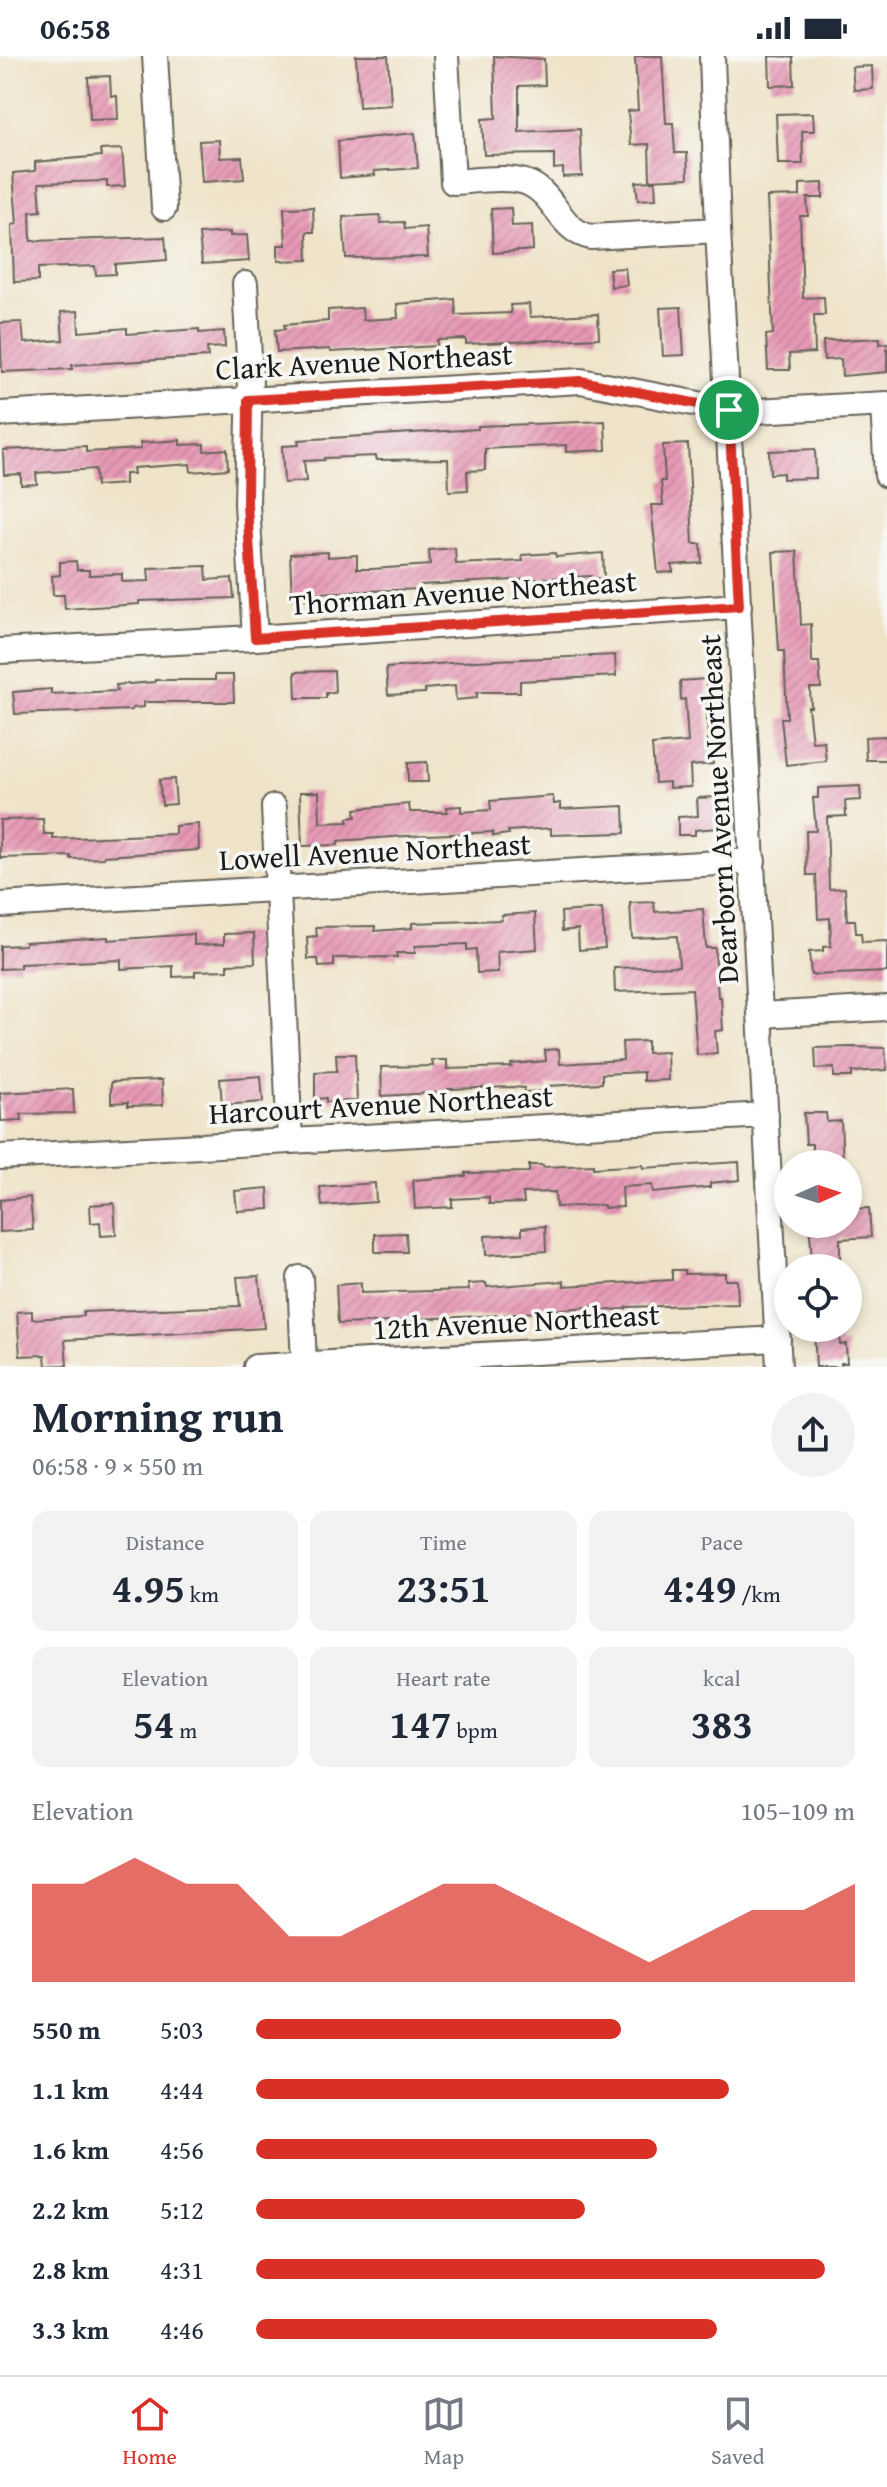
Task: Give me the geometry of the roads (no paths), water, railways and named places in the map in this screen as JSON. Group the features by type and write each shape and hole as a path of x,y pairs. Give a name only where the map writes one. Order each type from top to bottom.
{"street":[{"path":"155,56 164,208"},
{"path":"446,56 453,182 517,180 528,183 537,188 574,232 591,237 718,230"},
{"name":"Dearborn Avenue Northeast","path":"712,56 718,230 774,1264"},
{"path":"245,284 250,376 247,504 255,638"},
{"name":"Clark Avenue Northeast","path":"0,414 581,381 729,410 885,404"},
{"path":"885,404 887,475"},
{"name":"Thorman Avenue Northeast","path":"0,651 255,638 739,606"},
{"path":"274,807 290,1141"},
{"name":"Lowell Avenue Northeast","path":"0,905 753,861"},
{"path":"761,1015 887,1008"},
{"name":"Harcourt Avenue Northeast","path":"0,1157 766,1115"},
{"path":"300,1278 304,1364"},
{"name":"12th Avenue Northeast","path":"256,1367 774,1339"},
{"name":"Dearborn Avenue Northeast","path":"778,1342 779,1367"}]}
